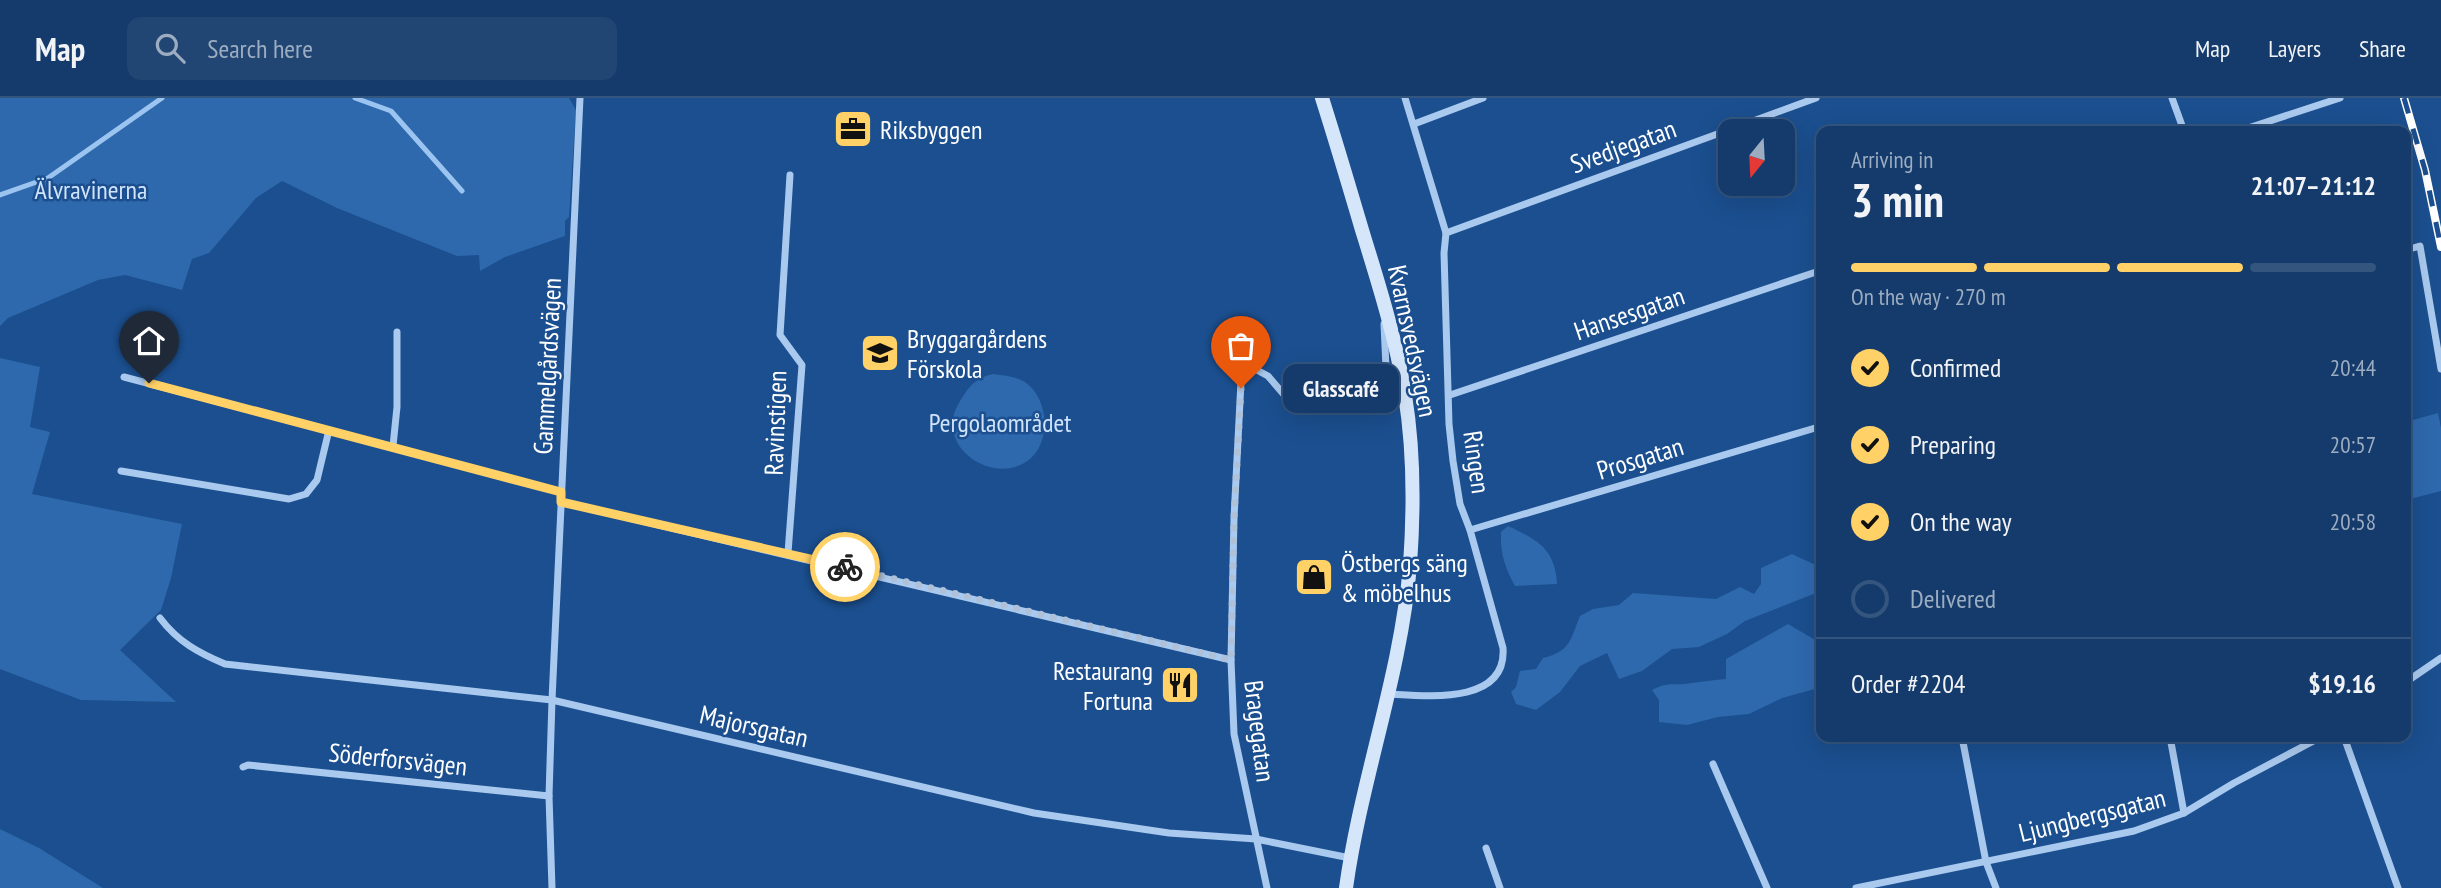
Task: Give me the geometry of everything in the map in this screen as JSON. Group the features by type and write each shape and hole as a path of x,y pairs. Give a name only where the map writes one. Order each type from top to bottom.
{"street":[{"name":"Gammelgårdsvägen","path":"552,888 549,796 552,701 580,98"},
{"name":"Kvarnsvedsvägen","path":"1322,98 1382,295 1405,397 1413,502 1410,567 1389,694 1350,858 1346,888"},
{"name":"Ringen","path":"1389,694 1437,696 1469,691 1485,685 1496,677 1502,668 1503,648 1460,503 1449,424 1444,253 1446,233 1405,98"},
{"path":"1414,124 1483,98"},
{"name":"Svedjegatan","path":"1446,233 1816,98"},
{"path":"2172,98 2182,126"},
{"path":"2254,126 2340,98"},
{"name":"Ravinstigen","path":"788,554 803,365 780,335 790,175"},
{"path":"2411,249 2420,246 2441,369"},
{"name":"Hansesgatan","path":"1450,395 1816,272"},
{"name":"Bragegatan","path":"1267,888 1234,734 1231,660 1234,518 1242,362 1268,376 1286,397 1312,402 1350,403 1369,392 1385,368 1382,295"},
{"path":"394,446 397,332"},
{"path":"124,377 561,492"},
{"name":"Prosgatan","path":"1470,530 1816,428"},
{"path":"121,471 289,499 306,494 317,480 329,430"},
{"path":"561,502 1231,660"},
{"name":"Majorsgatan","path":"160,618 173,635 197,652 225,664 552,701 1034,813 1169,833 1256,839 1350,858"},
{"path":"2411,679 2441,658"},
{"path":"1963,742 1986,862 1996,888"},
{"path":"2171,742 2184,813"},
{"name":"Ljungbergsgatan","path":"1856,888 2134,831 2184,813 2234,782 2312,742"},
{"path":"2346,742 2398,888"},
{"path":"1713,764 1767,888"},
{"name":"Söderforsvägen","path":"243,767 248,765 549,796"},
{"path":"1486,848 1500,888"}],"green space":[{"name":"Älvravinerna","path":"0,98 569,98 576,110 569,217 565,221 565,236 505,257 480,271 479,255 457,256 337,208 282,181 256,198 209,253 192,259 182,290 125,275 98,280 8,318 0,326"},
{"path":"0,358 40,367 30,427 50,432 32,494 182,524 171,578 161,610 120,650 176,702 81,700 0,669"},
{"name":"Pergolaområdet","path":"993,374 1014,377 1025,382 1038,397 1044,417 1043,437 1034,455 1023,464 1009,468 995,468 969,457 954,434 953,419 962,398 976,381"},
{"path":"2438,413 2441,428 2441,491 2411,499 2411,421"},
{"path":"1508,526 1536,541 1549,554 1556,572 1557,584 1515,586 1501,547 1501,532"},
{"path":"1792,554 1816,565 1816,593 1745,621 1727,634 1699,647 1672,649 1642,671 1619,679 1607,653 1580,666 1560,692 1536,710 1516,704 1511,692 1516,687 1520,671 1536,669 1543,658 1564,648 1580,616 1593,609 1619,605 1633,593 1716,599 1740,587 1754,594 1761,584 1761,568"},
{"path":"1788,624 1816,640 1816,689 1782,698 1749,714 1718,717 1687,725 1659,722 1659,700 1652,690 1665,685 1726,679 1726,659"},
{"path":"0,829 39,848 103,888 0,888"}],"waterway":[{"path":"0,195 48,178 162,98"},
{"path":"355,98 391,111 462,191"}],"railway":[{"path":"2404,98 2425,170 2441,247"}],"way so far":[{"path":"845,567 1231,660 1234,518 1241,388"}],"place":[{"name":"Riksbyggen","path":"853,129"},
{"name":"Bryggargårdens Förskola","path":"880,353"},
{"name":"Glasscafé","path":"1241,388"},
{"name":"Östbergs säng & möbelhus","path":"1314,577"},
{"name":"Restaurang Fortuna","path":"1180,685"}],"route":[{"path":"149,383 561,492 561,502 845,567"}]}
